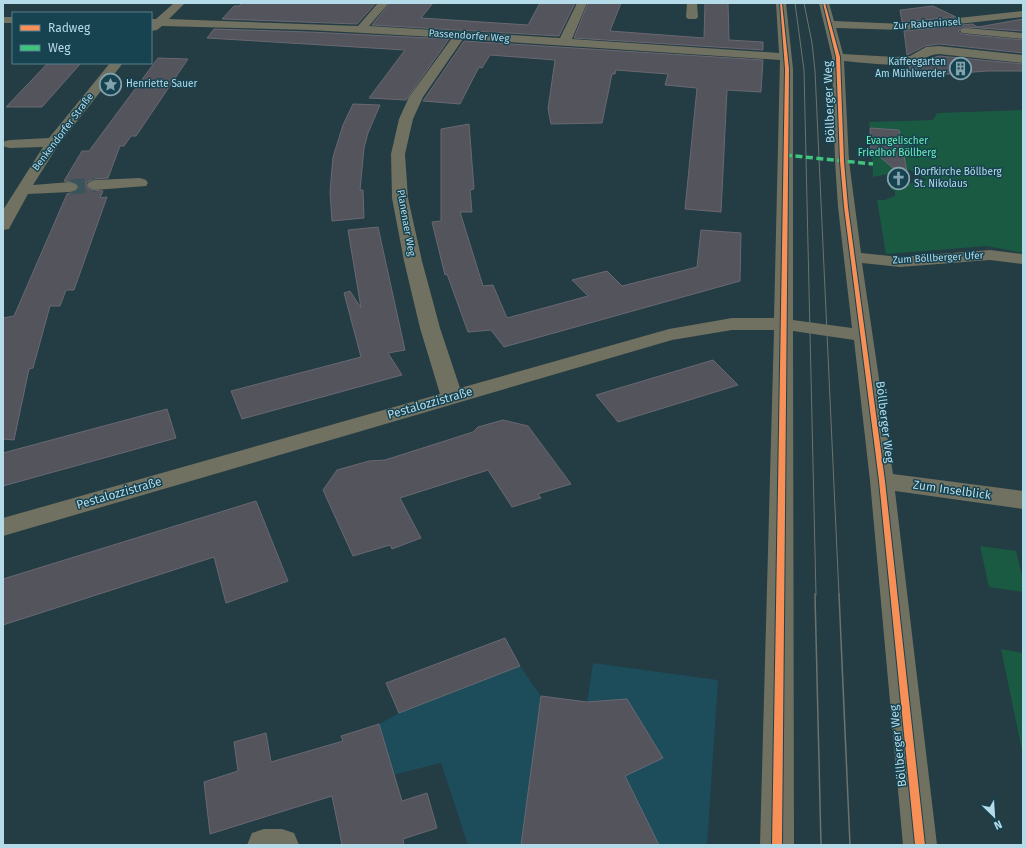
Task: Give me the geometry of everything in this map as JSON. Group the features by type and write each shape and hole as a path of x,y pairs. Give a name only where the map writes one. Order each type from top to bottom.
{"street":[{"path":"154,25 180,3"},
{"path":"361,29 384,3"},
{"path":"564,43 582,3"},
{"path":"692,3 692,17"},
{"path":"777,845 786,57 781,3"},
{"name":"Böllberger Weg","path":"824,3 838,57 842,161 852,258 864,336 882,481 920,845"},
{"name":"Zur Rabeninsel","path":"830,24 903,27 1023,14"},
{"name":"Passendorfer Weg","path":"154,25 361,29 786,57"},
{"path":"903,27 1023,36"},
{"name":"Planenaer Weg","path":"452,397 430,328 413,261 400,198 398,154 406,119 416,97 459,36"},
{"path":"838,57 895,61 913,59 926,51 939,50 1023,59"},
{"name":"Benkendorfer Straße","path":"3,225 7,209 22,190 53,142 116,64"},
{"path":"10,144 53,142"},
{"path":"95,185 140,183"},
{"path":"22,190 70,187"},
{"name":"Zum Böllberger Ufer","path":"852,258 900,262 990,255 1023,259"},
{"name":"Pestalozzistraße","path":"3,527 669,335 732,324 784,324 864,336"},
{"name":"Zum Inselblick","path":"882,481 1023,500"},
{"path":"264,845 282,845"}],"shaded area":[{"path":"505,638 520,666 541,696 587,702 593,663 718,680 707,845 468,845 441,763 385,777 350,769 341,736 379,724 399,713 386,683"}],"green space":[{"name":"Evangelischer Friedhof Böllberg","path":"1023,110 1023,253 987,246 886,254 877,200 885,200 895,196 895,191 889,188 927,180 910,170 873,177 872,149 869,147 872,145 869,122 933,120 937,113"},
{"path":"980,546 1016,551 1023,580 1023,592 989,587"},
{"path":"1001,649 1023,653 1023,755"}],"building":[{"path":"242,3 376,3 357,24 222,19 234,6 239,6"},
{"path":"390,3 433,3 421,18 528,25 540,3 575,3 559,36 372,25"},
{"path":"588,3 621,3 610,31 704,38 705,3 728,3 729,40 763,42 763,50 574,38"},
{"path":"933,6 956,17 902,22 900,10"},
{"path":"1023,19 1023,31 966,27 958,31 962,34 1023,40 1023,53 939,44 925,46 907,55 904,31 972,24 978,27"},
{"path":"214,29 449,39 406,100 369,98 405,50 207,38"},
{"path":"464,41 763,60 761,92 727,90 721,212 685,209 697,88 665,85 668,74 616,70 615,74 612,74 602,123 551,124 548,109 555,60 490,55 482,68 479,67 460,104 423,101"},
{"path":"939,56 1023,64 1023,71 987,71 911,77 909,65"},
{"path":"158,58 188,59 136,136 131,136 124,146 120,146 108,178 95,179 86,184 89,189 103,191 100,198 107,197 74,290 66,290 60,306 50,306 33,368 29,369 14,440 3,439 3,318 14,316 67,194 76,191 79,188 76,183 64,181 82,151 89,151"},
{"path":"47,64 80,64 42,107 6,107"},
{"path":"353,104 380,105 368,133 364,148 360,190 363,190 364,218 332,221 330,192 333,157 343,125"},
{"path":"469,124 474,189 470,190 472,212 460,212 483,286 493,285 507,318 588,296 572,280 607,271 622,286 697,267 701,230 741,233 740,281 504,347 491,330 468,332 447,274 445,275 432,222 441,221 441,129"},
{"path":"870,128 899,130 909,182 871,149"},
{"path":"378,227 405,350 388,353 402,375 242,419 231,391 361,357 344,293 350,291 361,308 348,230"},
{"path":"713,360 738,385 618,422 596,395"},
{"path":"167,409 176,438 3,486 3,453"},
{"path":"503,420 528,426 571,484 538,494 541,498 512,507 488,470 400,498 421,538 392,549 390,545 353,556 323,490 337,470 369,461 385,460 473,432 478,427"},
{"path":"256,501 288,581 226,603 214,557 3,625 3,579"},
{"path":"505,638 520,666 399,713 386,683"},
{"path":"541,696 587,702 627,699 663,758 625,776 659,845 521,845"},
{"path":"379,724 402,801 427,793 437,828 403,839 404,845 342,845 332,796 210,834 204,782 238,771 234,742 266,733 271,762 343,741 341,736"}],"tunnel":[{"path":"70,187 95,185"}],"tram line":[{"path":"795,3 804,70 816,595"},
{"path":"804,3 812,43 815,71 839,595"},
{"path":"815,594 821,845"},
{"path":"839,594 850,845"}],"marked path":[{"path":"785,155 873,164"}],"cycle path":[{"path":"777,845 787,69 781,3"},
{"path":"824,3 838,57 842,161 846,207 882,481 920,845"}],"place":[{"name":"Kaffeegarten Am Mühlwerder","path":"961,68"},
{"name":"Henriette Sauer","path":"111,84"},
{"name":"Dorfkirche Böllberg St. Nikolaus","path":"899,178"}]}
